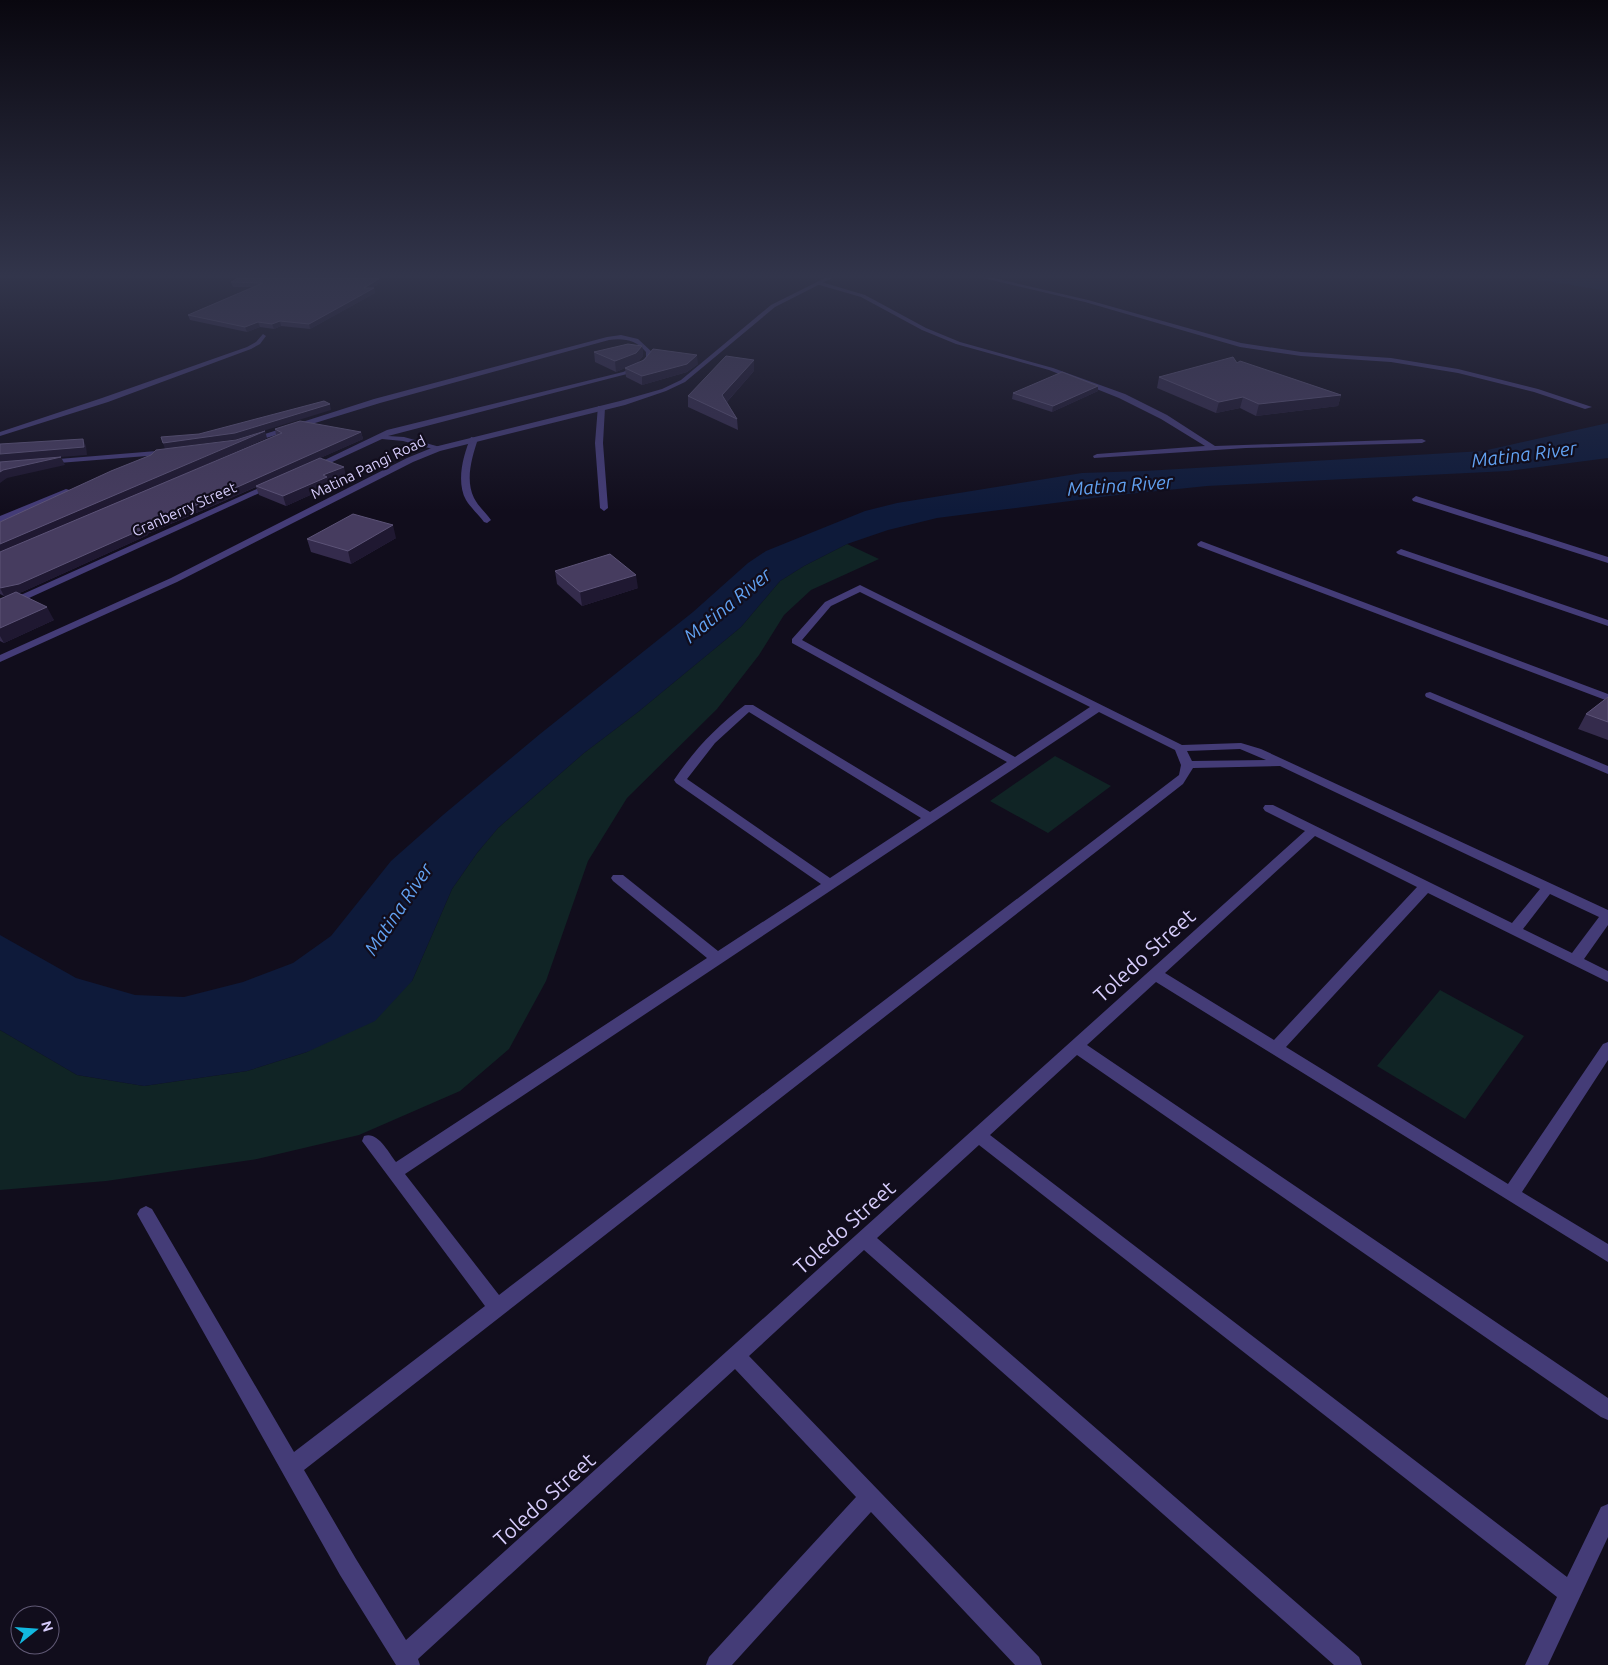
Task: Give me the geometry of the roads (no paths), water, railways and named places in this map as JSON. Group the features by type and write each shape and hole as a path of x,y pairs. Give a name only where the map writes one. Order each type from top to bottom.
{"street":[{"path":"0,434 105,400 228,356"},
{"path":"319,427 305,424 250,446 305,424 546,356"},
{"path":"303,472 378,437 404,428 625,373 645,362 649,356"},
{"name":"Matina Pangi Road","path":"0,659 174,580 424,454 474,439 652,394 683,381 713,356"},
{"path":"1003,356 1051,369 1122,396 1164,417 1213,448"},
{"path":"1332,356 1391,360 1458,371 1536,390 1588,407"},
{"path":"601,408 600,443 604,508"},
{"path":"368,435 404,439 437,449"},
{"path":"388,438 393,444 424,454"},
{"path":"474,439 468,454 466,472 468,496 487,520"},
{"path":"1097,456 1213,448 1422,441"},
{"path":"37,462 182,451"},
{"path":"135,464 162,453"},
{"name":"Cranberry Street","path":"0,602 42,590 285,480"},
{"path":"0,519 81,486"},
{"path":"1416,499 1608,560"},
{"path":"1202,544 1608,698"},
{"path":"1401,552 1608,623"},
{"path":"1016,762 796,641 828,604 860,588 1180,748 1241,746 1257,751 1607,916 1575,960"},
{"path":"1430,695 1608,770"},
{"path":"394,1172 1098,707"},
{"path":"830,884 680,780 704,747 734,718 749,708 930,818"},
{"path":"291,1467 1184,777 1188,771 1188,765 1180,748"},
{"path":"1188,765 1280,763"},
{"path":"1269,808 1608,976"},
{"name":"Toledo Street","path":"406,1661 736,1356 1314,830"},
{"path":"618,878 718,958"},
{"path":"1275,1049 1426,886"},
{"path":"1514,930 1548,888"},
{"path":"1156,974 1608,1254"},
{"path":"1076,1046 1608,1410"},
{"path":"1511,1194 1608,1048"},
{"path":"978,1135 1570,1592"},
{"path":"370,1141 497,1307"},
{"path":"146,1214 348,1567 406,1661"},
{"path":"865,1238 1351,1665"},
{"path":"736,1356 1031,1665"},
{"path":"717,1665 871,1496"},
{"path":"1536,1665 1608,1514"}],"water":[{"name":"Matina River","path":"1608,423 1608,458 1508,471 1207,486 1109,496 937,518 888,530 847,544 804,566 780,581 741,627 638,712 584,753 498,828 477,853 452,889 412,981 375,1021 307,1052 247,1071 144,1086 77,1075 0,1030 0,935 76,978 135,995 184,997 243,982 293,963 331,936 391,861 443,815 540,734 693,612 748,563 766,551 865,511 897,503 1082,473 1483,451"}]}
